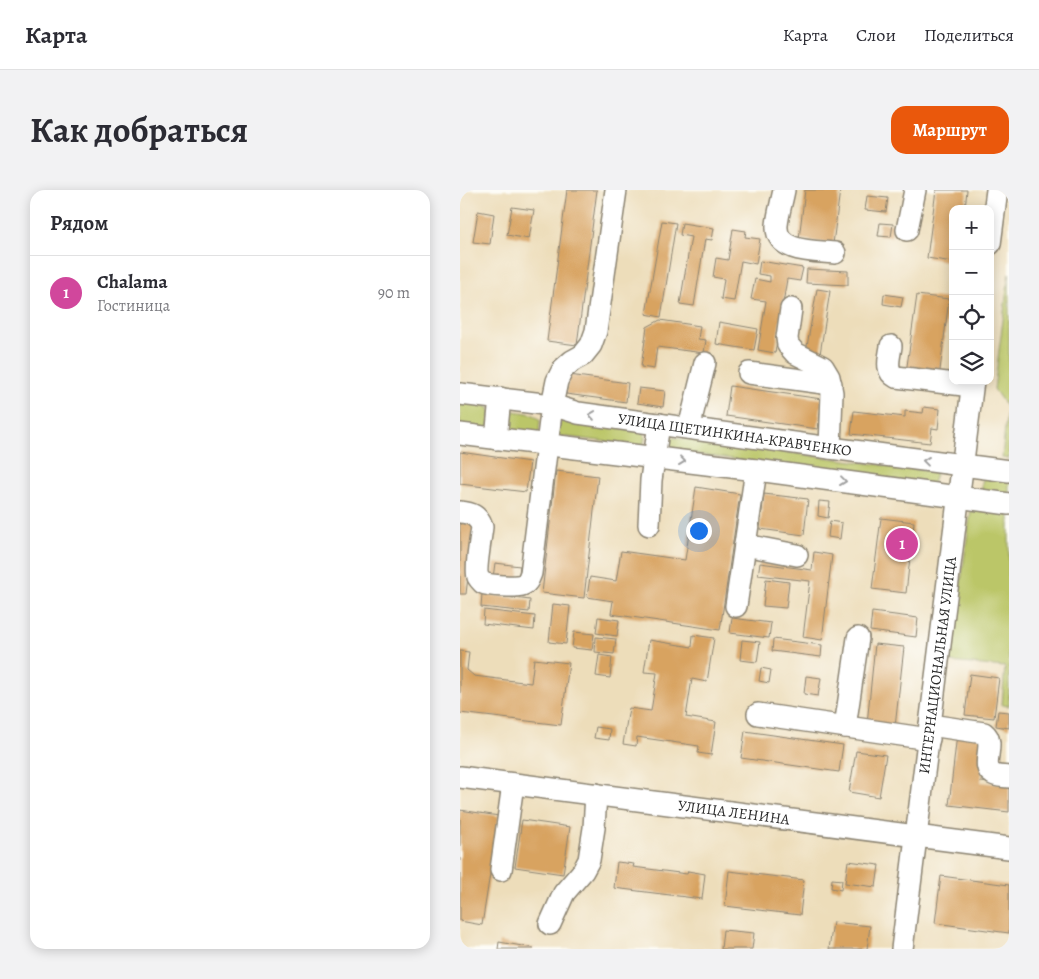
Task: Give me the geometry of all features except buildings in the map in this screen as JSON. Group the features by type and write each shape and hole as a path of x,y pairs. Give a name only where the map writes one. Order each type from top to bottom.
{"street":[{"path":"460,512 474,515 480,520 482,526 477,569 478,577 482,582 488,584 524,585 529,580 531,573 552,405 557,381 563,369 583,355 591,345 596,331 616,190"},
{"path":"784,190 777,225 780,239 785,244 794,248 835,253"},
{"path":"907,230 915,190"},
{"path":"994,213 997,190"},
{"path":"791,309 787,338 788,345 795,354 823,367 831,384 830,448"},
{"path":"891,346 889,371 892,375 949,382"},
{"path":"689,428 705,363"},
{"path":"749,373 831,384"},
{"name":"ИНТЕРНАЦИОНАЛЬНАЯ УЛИЦА","path":"902,949 972,385"},
{"name":"УЛИЦА ЩЕТИНКИНА-КРАВЧЕНКО","path":"460,394 552,405 578,413 1009,472"},
{"path":"496,439 500,398"},
{"path":"649,525 651,480 659,424"},
{"name":"УЛИЦА ЩЕТИНКИНА-КРАВЧЕНКО","path":"460,434 756,470 1009,504"},
{"path":"736,606 756,470"},
{"path":"745,545 797,555"},
{"path":"845,727 858,638"},
{"path":"758,714 845,727 984,733 987,734 990,741 989,770 995,775 1009,777"},
{"name":"УЛИЦА ЛЕНИНА","path":"460,777 1009,848"},
{"path":"501,870 513,784"},
{"path":"550,924 564,893 583,871 589,860 594,828 596,794"}],"green space":[{"path":"1009,273 1009,459 1002,458 1007,408 994,389"},
{"path":"460,399 488,407 491,412 488,428 460,428"},
{"path":"514,411 538,417 540,420 539,434 511,435 503,422 507,414"},
{"path":"564,419 644,432 643,446 558,436 559,424"},
{"path":"671,437 936,472 933,485 670,451"},
{"path":"1009,474 1009,501 982,491 984,477"},
{"path":"971,509 1009,514 1009,706 1002,705 1005,667 950,662"}],"place":[{"name":"Chalama","path":"902,544"}]}
